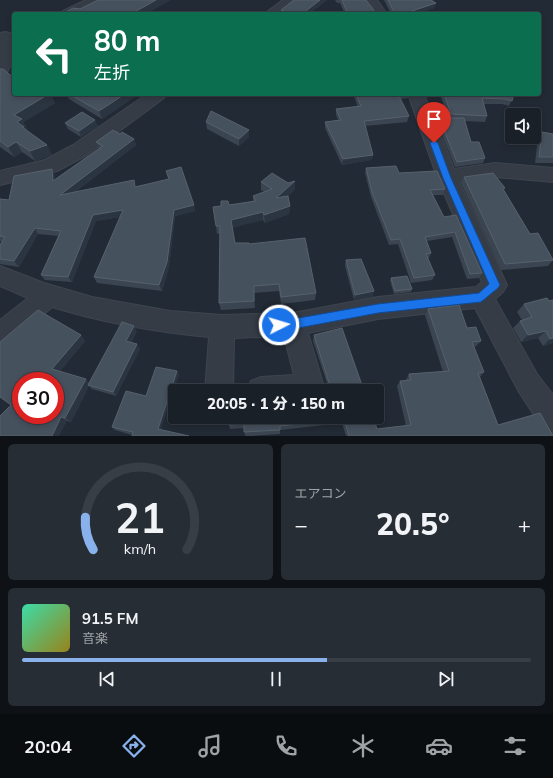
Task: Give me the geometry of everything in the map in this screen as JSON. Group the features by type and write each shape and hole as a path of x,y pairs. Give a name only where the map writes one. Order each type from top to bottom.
{"street":[{"path":"72,12 96,0"},
{"path":"274,12 292,0"},
{"path":"370,0 379,12"},
{"path":"0,71 8,55 6,35"},
{"path":"0,178 50,166 80,150 155,96"},
{"path":"0,276 49,295 92,308 170,322 222,327 293,324 378,308 481,297 495,285 447,178 417,96"},
{"path":"447,178 495,170 553,175"},
{"path":"0,336 49,295"},
{"path":"481,297 528,383 553,419"},
{"path":"293,324 310,384"},
{"path":"219,384 222,327"}],"building":[{"path":"98,0 156,0 135,12 66,12 73,8 80,9"},
{"path":"294,0 320,0 305,12 286,12 281,10"},
{"path":"342,0 366,0 374,12 347,12"},
{"path":"388,0 431,0 436,3 409,12 394,12"},
{"path":"0,69 3,69 12,76 12,96 46,96 14,115 22,119 17,122 24,127 22,127 47,145 30,151 16,142 8,147 0,141"},
{"path":"73,96 122,96 99,111"},
{"path":"357,96 399,96 409,116 364,121 373,155 343,159 325,122 341,120 336,109 361,106"},
{"path":"445,96 513,96 512,101 505,99 482,98 487,116 451,114"},
{"path":"211,111 249,130 239,139 206,122"},
{"path":"82,112 95,120 79,131 65,123"},
{"path":"439,118 464,118 471,142 479,142 485,158 457,162"},
{"path":"113,130 120,134 122,132 134,139 60,195 134,180 135,187 169,179 166,171 181,167 194,205 174,210 167,262 159,285 94,277 123,210 93,215 68,277 41,275 61,231 35,228 14,261 0,259 0,245 5,237 0,236 0,199 9,200 14,176 52,169 53,181 103,146 96,142"},
{"path":"542,132 553,134 553,157 539,157"},
{"path":"396,166 399,173 437,171 445,189 430,190 444,217 456,215 482,273 470,274 455,232 425,237 431,253 426,254 435,275 414,278 400,239 391,240 372,192 366,168"},
{"path":"272,173 288,183 295,181 276,198 288,196 290,206 264,215 263,212 231,220 235,243 249,244 305,238 316,293 281,297 279,284 254,286 254,301 219,303 220,226 216,226 213,207 221,206 221,201 228,201 229,205 256,201 253,196 272,189 261,182"},
{"path":"493,173 505,188 503,189 530,234 538,233 553,260 505,264 464,177"},
{"path":"361,259 374,291 355,295 346,260"},
{"path":"407,276 412,289 395,291 391,278"},
{"path":"547,298 549,301 553,300 553,338 550,339 546,331 528,335 520,321 532,317 524,304"},
{"path":"459,305 467,328 476,327 481,341 472,342 484,372 478,373 498,425 540,413 553,436 349,436 345,424 375,424 377,429 411,425 400,381 411,380 409,374 449,371 428,309"},
{"path":"38,310 81,335 52,369 62,372 12,372 12,424 58,424 52,436 0,436 0,416 11,405 0,397 0,342"},
{"path":"122,322 134,326 126,341 137,344 113,392 88,385"},
{"path":"342,328 362,384 329,384 314,335"},
{"path":"156,367 177,371 173,384 168,384 168,398 158,429 189,436 132,436 133,432 112,427 126,391 146,396"},
{"path":"64,373 86,379 64,418"},
{"path":"244,424 298,424 280,426 280,430 244,432"}],"route":[{"path":"279,325 293,324 378,308 481,297 495,285 447,178 434,143"}]}
